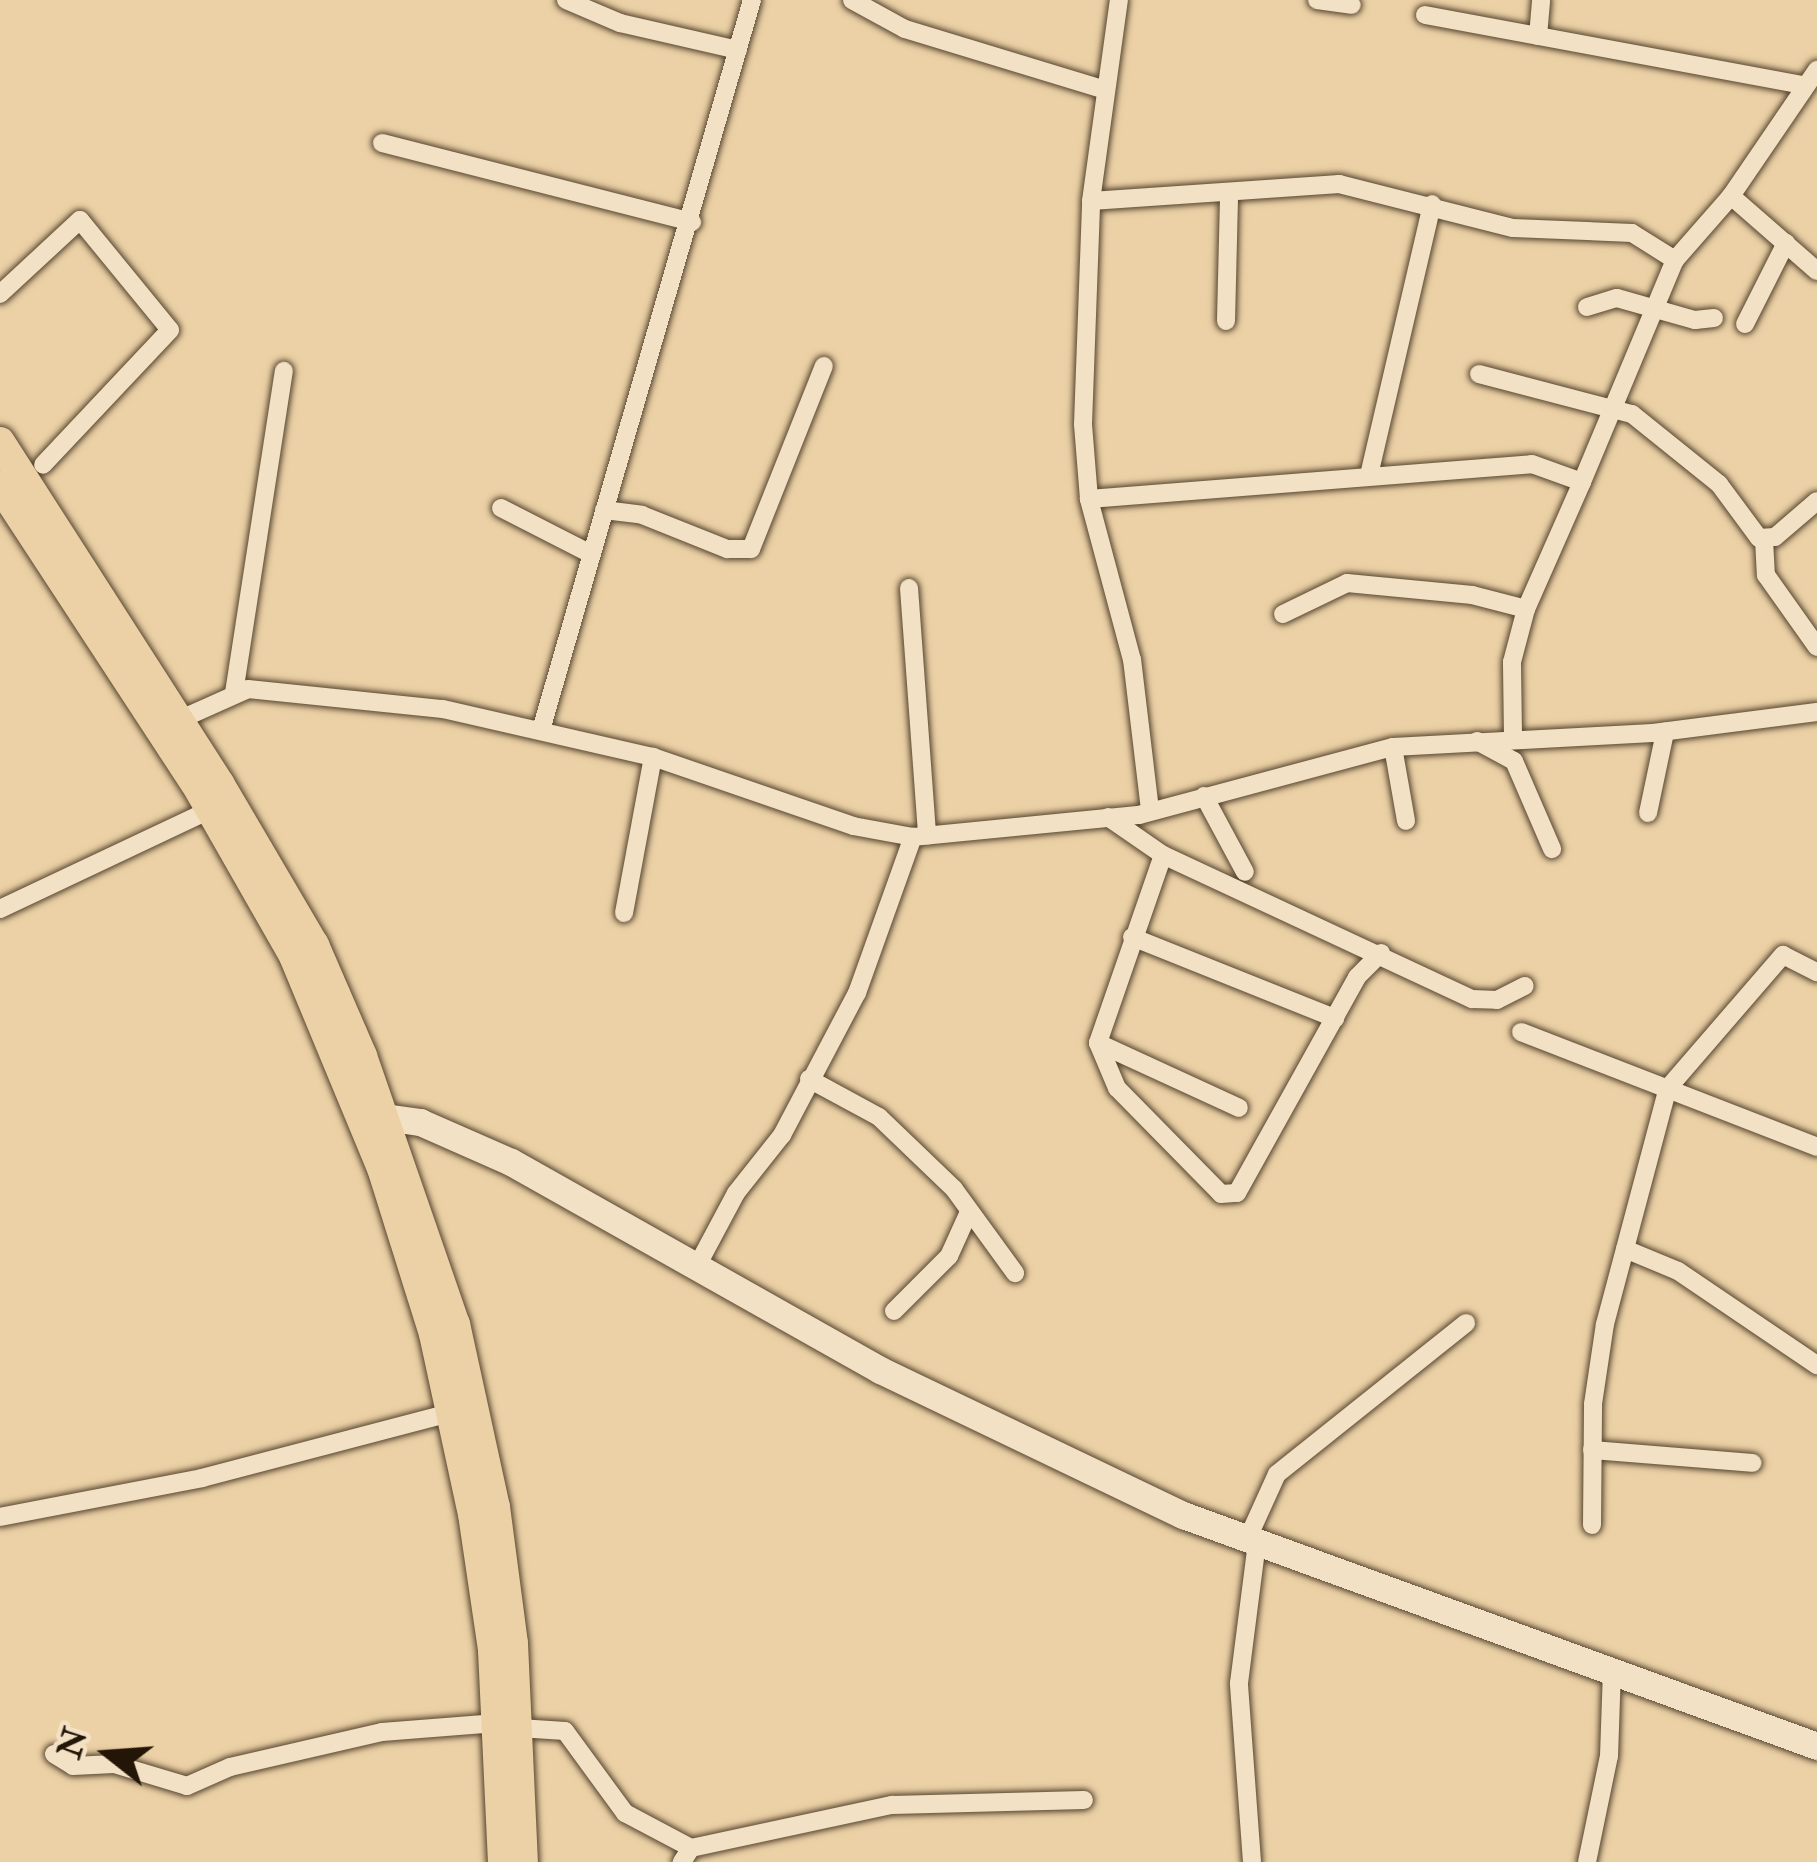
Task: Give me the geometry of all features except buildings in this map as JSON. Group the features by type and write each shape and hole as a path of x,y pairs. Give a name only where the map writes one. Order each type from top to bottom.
{"main road":[{"path":"0,442 181,719 314,945 465,1370 495,1507 508,1725 502,1862"},
{"path":"0,485 209,810 294,956 372,1114 434,1334 480,1559 508,1725 524,1862"}],"street":[{"path":"566,0 620,23 738,50"},
{"path":"541,730 692,222 752,0"},
{"path":"852,0 905,29 1103,89"},
{"path":"1119,0 1091,201 1083,424 1089,500 1132,660 1150,810"},
{"path":"1317,0 1352,5"},
{"path":"1538,36 1541,0"},
{"path":"1425,15 1803,85"},
{"path":"1513,736 1512,662 1526,609 1655,303 1676,260 1731,196 1817,70"},
{"path":"382,143 692,222"},
{"path":"1091,201 1339,184 1513,228 1632,233 1676,260"},
{"path":"1226,321 1228,195"},
{"path":"1731,196 1817,271"},
{"path":"1370,471 1432,204"},
{"path":"0,294 80,220 170,330 43,465"},
{"path":"1744,324 1786,243"},
{"path":"1587,308 1617,298 1655,303 1696,320 1714,318"},
{"path":"604,510 642,515 727,549 751,549 824,366"},
{"path":"234,693 284,371"},
{"path":"1479,374 1611,403 1719,484 1764,539 1766,575 1817,647"},
{"path":"1089,500 1370,471 1532,464 1582,482"},
{"path":"1764,539 1817,501"},
{"path":"500,508 591,554"},
{"path":"1283,614 1348,583 1472,595 1526,609"},
{"path":"696,1268 857,993 920,836 909,588"},
{"path":"181,719 234,693 421,706 653,757 821,816 920,836 1028,832 1150,810 1393,747 1513,736 1665,732 1817,712"},
{"path":"1648,813 1665,732"},
{"path":"1477,741 1514,761 1552,849"},
{"path":"1393,747 1406,821"},
{"path":"624,913 653,757"},
{"path":"1204,796 1245,872"},
{"path":"0,909 209,810"},
{"path":"1108,817 1163,855 1472,999 1497,1000 1525,986"},
{"path":"1163,855 1098,1043 1117,1088 1210,1186 1231,1196 1336,1018 1381,953"},
{"path":"1132,937 1336,1018"},
{"path":"1592,1525 1592,1450 1605,1324 1668,1088 1783,955 1817,972"},
{"path":"1521,1032 1817,1148"},
{"path":"1098,1043 1239,1108"},
{"path":"809,1079 879,1117 969,1212 1015,1274"},
{"path":"372,1114 446,1130 511,1162 991,1427 1252,1541 1817,1746"},
{"path":"894,1312 949,1256 969,1212"},
{"path":"1625,1249 1678,1270 1817,1365"},
{"path":"1252,1862 1239,1683 1252,1541 1277,1474 1466,1323"},
{"path":"0,1517 202,1478 450,1413"},
{"path":"1592,1450 1753,1463"},
{"path":"1587,1862 1609,1756 1612,1671"},
{"path":"54,1754 73,1766 114,1764 187,1786 230,1767 382,1732 508,1725 565,1731 626,1813 687,1855 892,1805 1084,1800"}]}
